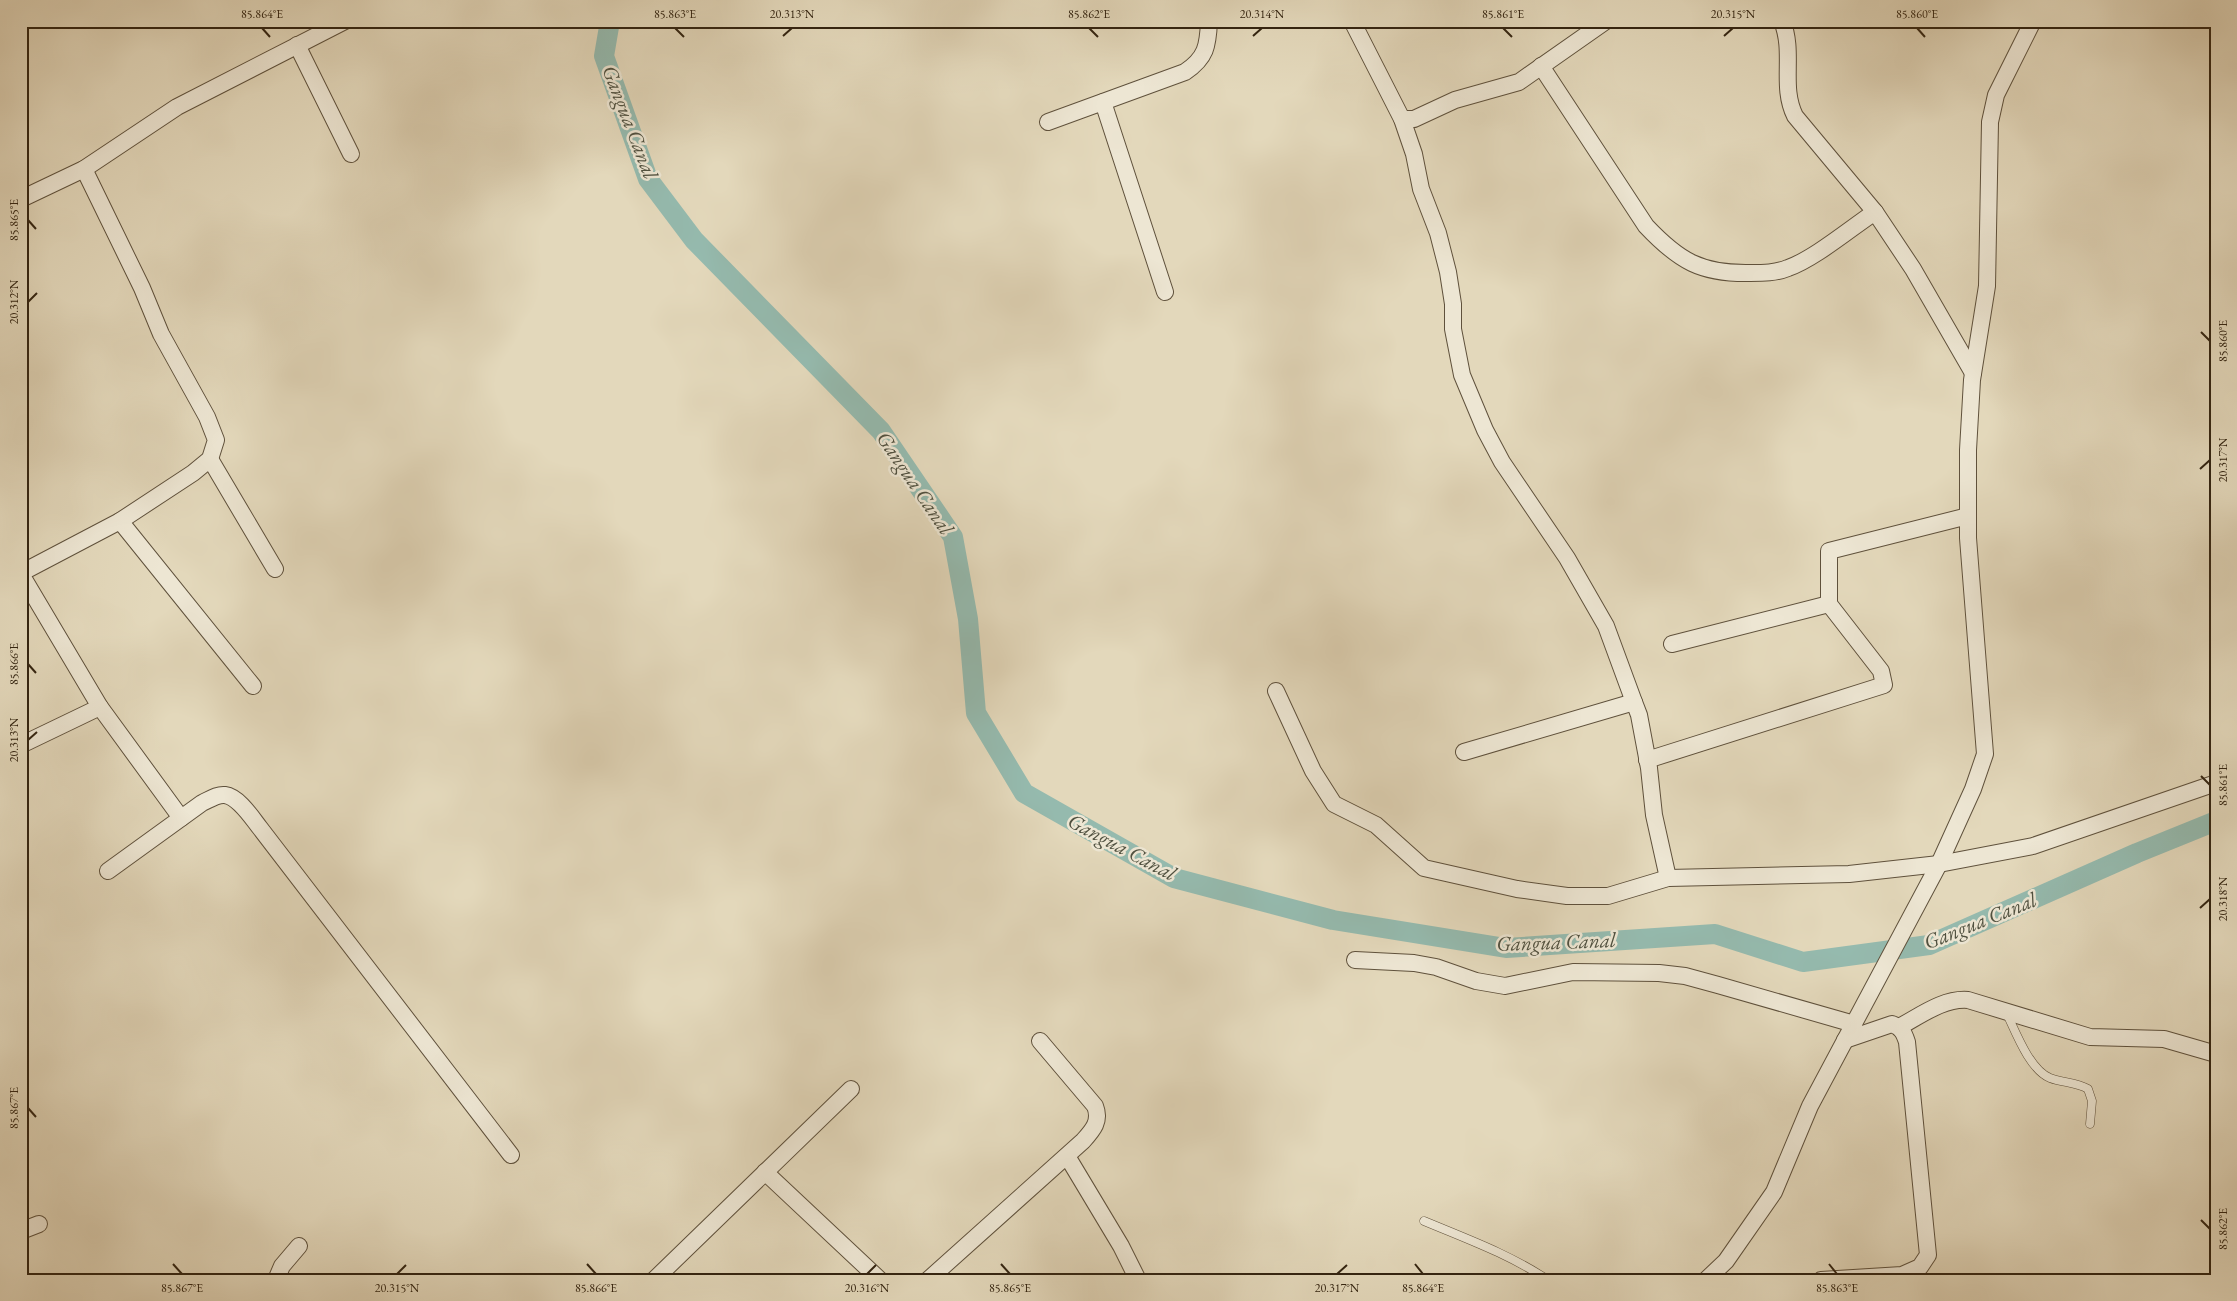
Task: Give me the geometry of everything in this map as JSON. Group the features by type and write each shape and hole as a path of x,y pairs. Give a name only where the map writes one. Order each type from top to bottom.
{"street":[{"path":"21,199 84,169 177,107 345,21"},
{"path":"1048,122 1185,72 1195,65 1206,52 1209,21"},
{"path":"1352,21 1402,119 1414,154 1420,189 1438,233 1445,262 1453,304 1453,329 1462,376 1485,430 1502,462 1566,558 1606,626 1639,715 1654,815 1668,878"},
{"path":"1402,119 1414,119 1455,100 1519,82 1606,21"},
{"path":"1782,21 1789,44 1787,84 1791,108 1803,128 1876,212 1913,269 1973,373"},
{"path":"1714,1279 1774,1192 1810,1106 1939,864 1973,790 1985,754 1968,516 1968,450 1973,373 1987,286 1990,122 1996,95 2033,21"},
{"path":"297,45 351,154"},
{"path":"1541,66 1646,226 1665,246 1702,269 1739,274 1770,273 1789,268 1876,212"},
{"path":"1103,102 1165,292"},
{"path":"84,169 142,288 161,334 214,431 216,440 210,459 192,473 120,521 21,574 100,707 181,818"},
{"path":"210,459 275,568"},
{"path":"1647,760 1884,685 1881,671 1829,604 1829,551 1968,516"},
{"path":"120,521 253,686"},
{"path":"1672,644 1829,604"},
{"path":"1276,691 1314,771 1334,804 1376,825 1424,868 1517,889 1568,896 1608,896 1668,878 1849,874 1939,864 2033,846 2216,783"},
{"path":"1464,752 1634,702"},
{"path":"21,745 100,707"},
{"path":"108,872 202,803 216,796 226,795 243,807 511,1155"},
{"path":"1355,960 1414,962 1436,967 1476,981 1505,986 1573,972 1659,973 1685,976 1857,1018"},
{"path":"1845,1040 1886,1025 1899,1027 1947,1002 1968,1000 2090,1037 2164,1039 2216,1054"},
{"path":"1821,1280 1902,1275 1920,1267 1928,1254 1908,1042 1899,1027"},
{"path":"928,1280 1067,1156 1095,1127 1098,1112 1095,1106 1040,1041"},
{"path":"654,1280 851,1089"},
{"path":"1067,1156 1121,1246 1138,1280"},
{"path":"765,1172 880,1280"},
{"path":"21,1230 39,1224"},
{"path":"276,1280 282,1266 299,1246"}],"lane":[{"path":"2006,1012 2025,1051 2042,1074 2049,1078 2081,1085 2088,1089 2092,1101 2090,1124"},
{"path":"1424,1221 1496,1250 1527,1266 1548,1280"}],"waterway":[{"name":"Gangua Canal","path":"610,21 604,56 648,179 694,240 881,431 953,537 968,619 976,713 1024,793 1174,878 1333,920 1506,948 1715,934 1803,962 1929,945 2137,853 2216,821"}]}
